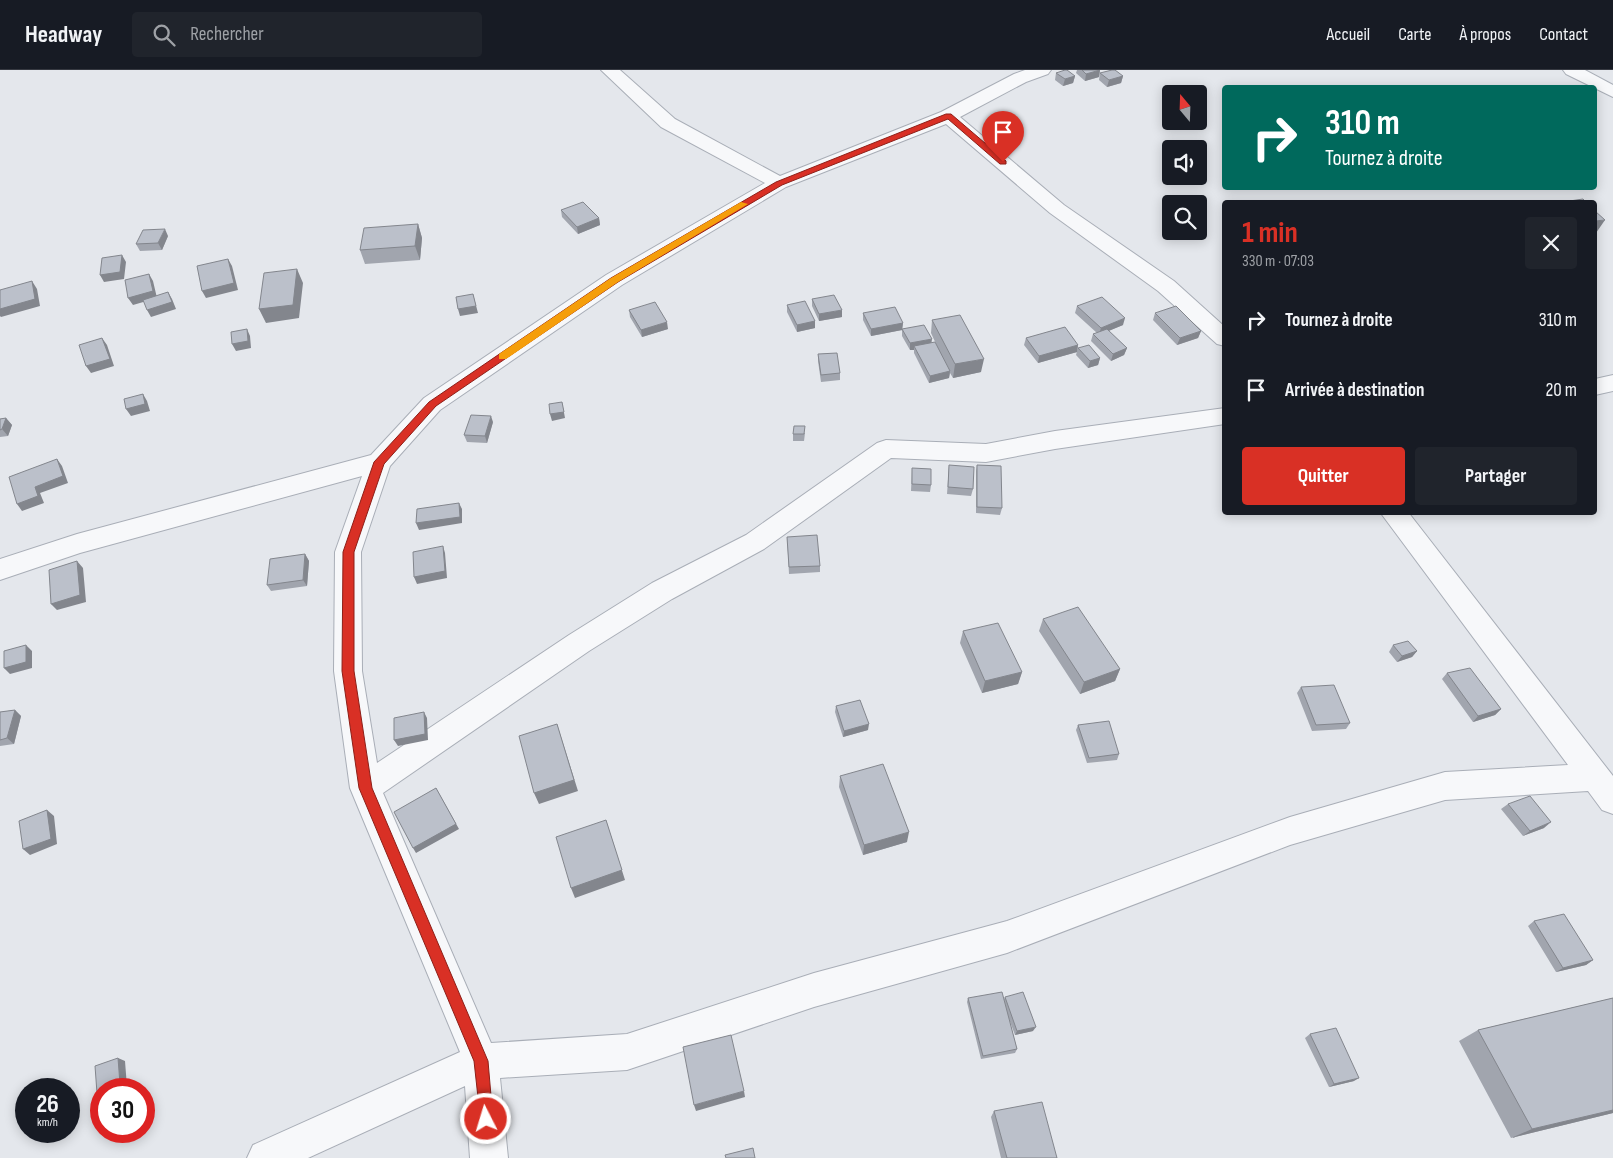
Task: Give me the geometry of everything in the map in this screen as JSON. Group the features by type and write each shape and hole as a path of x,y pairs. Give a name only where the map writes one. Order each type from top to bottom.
{"street":[{"path":"610,70 668,123 779,183"},
{"path":"489,1158 481,1061 366,788 348,671 348,552 379,462 432,404 614,280 779,183 948,116 1020,78 1042,70"},
{"path":"1572,70 1613,92"},
{"path":"948,116 1057,209 1166,286 1222,335"},
{"path":"1597,387 1613,383"},
{"path":"366,788 587,638 662,591 756,542 840,479 886,449 986,454 1055,440 1222,416"},
{"path":"1,572 77,544 379,462"},
{"path":"1395,515 1604,789"},
{"path":"266,1158 481,1061 628,1052 814,990 1007,937 1290,831 1445,786 1604,789"}],"building":[{"path":"1065,70 1075,76 1065,79 1056,73"},
{"path":"1082,70 1100,70 1086,74"},
{"path":"1112,70 1123,76 1109,80 1100,73"},
{"path":"583,202 599,218 577,227 561,210"},
{"path":"1597,213 1605,220 1597,221"},
{"path":"418,224 415,246 360,250 364,228"},
{"path":"165,229 158,243 136,244 143,230"},
{"path":"122,255 120,272 100,275 102,258"},
{"path":"228,259 234,283 202,291 197,266"},
{"path":"297,269 293,305 259,309 264,273"},
{"path":"149,274 153,291 128,298 125,280"},
{"path":"32,281 35,299 0,309 0,290"},
{"path":"168,292 172,302 147,310 143,300"},
{"path":"473,294 476,306 458,309 456,297"},
{"path":"834,295 842,310 819,314 812,299"},
{"path":"1102,297 1125,318 1101,328 1077,306"},
{"path":"805,301 815,321 797,325 787,305"},
{"path":"655,302 667,322 641,330 629,310"},
{"path":"1176,306 1201,331 1180,338 1155,313"},
{"path":"895,307 903,323 871,329 863,313"},
{"path":"960,315 984,359 955,364 932,320"},
{"path":"924,325 932,339 910,343 902,329"},
{"path":"1065,327 1078,345 1039,356 1026,338"},
{"path":"247,329 248,341 232,344 231,332"},
{"path":"1107,329 1127,348 1113,354 1093,334"},
{"path":"102,338 110,359 86,366 79,345"},
{"path":"935,342 950,371 930,376 914,346"},
{"path":"1089,345 1100,358 1090,361 1078,348"},
{"path":"837,353 840,373 821,375 818,354"},
{"path":"143,394 145,404 126,409 124,399"},
{"path":"562,402 564,412 550,414 549,404"},
{"path":"471,415 491,416 485,436 464,435"},
{"path":"6,418 2,429 0,430 0,419"},
{"path":"794,426 805,426 804,434 793,434"},
{"path":"57,459 63,476 35,487 38,496 17,504 9,477"},
{"path":"949,465 974,467 973,489 948,487"},
{"path":"977,465 1001,466 1002,508 977,507"},
{"path":"912,468 931,469 931,485 912,484"},
{"path":"459,503 460,517 416,523 417,509"},
{"path":"817,535 820,566 789,567 787,537"},
{"path":"443,546 445,571 414,577 413,552"},
{"path":"305,554 303,580 267,585 270,559"},
{"path":"77,561 80,595 51,604 49,570"},
{"path":"1078,607 1120,669 1084,682 1043,619"},
{"path":"998,623 1022,672 985,681 963,631"},
{"path":"1408,641 1417,651 1402,656 1393,645"},
{"path":"26,645 26,662 4,668 4,651"},
{"path":"1470,668 1501,709 1478,716 1447,673"},
{"path":"1334,685 1350,723 1316,725 1301,687"},
{"path":"860,700 869,724 844,731 836,706"},
{"path":"15,710 7,738 0,740 0,712"},
{"path":"424,712 425,734 394,740 394,718"},
{"path":"1109,721 1119,754 1089,758 1078,725"},
{"path":"557,724 574,780 534,793 519,736"},
{"path":"883,764 909,832 864,845 840,776"},
{"path":"436,788 456,824 413,848 394,812"},
{"path":"1530,796 1551,822 1530,831 1508,804"},
{"path":"47,810 51,839 23,849 19,821"},
{"path":"606,820 622,870 571,888 556,837"},
{"path":"1564,914 1593,960 1563,968 1534,921"},
{"path":"1002,992 1017,1049 983,1056 968,998"},
{"path":"1023,992 1036,1027 1017,1031 1005,997"},
{"path":"1613,998 1613,1110 1532,1129 1478,1030"},
{"path":"1336,1028 1359,1078 1334,1084 1310,1034"},
{"path":"731,1035 744,1091 694,1105 683,1047"},
{"path":"118,1058 120,1078 96,1078 95,1066"},
{"path":"1042,1102 1057,1158 1007,1158 994,1111"},
{"path":"753,1148 755,1158 726,1158 725,1155"}],"slow traffic":[{"path":"502,357 614,280 744,204"}],"route":[{"path":"486,1119 481,1061 366,788 348,671 348,552 379,462 432,404 614,280 779,183 948,116 1003,162"}]}
